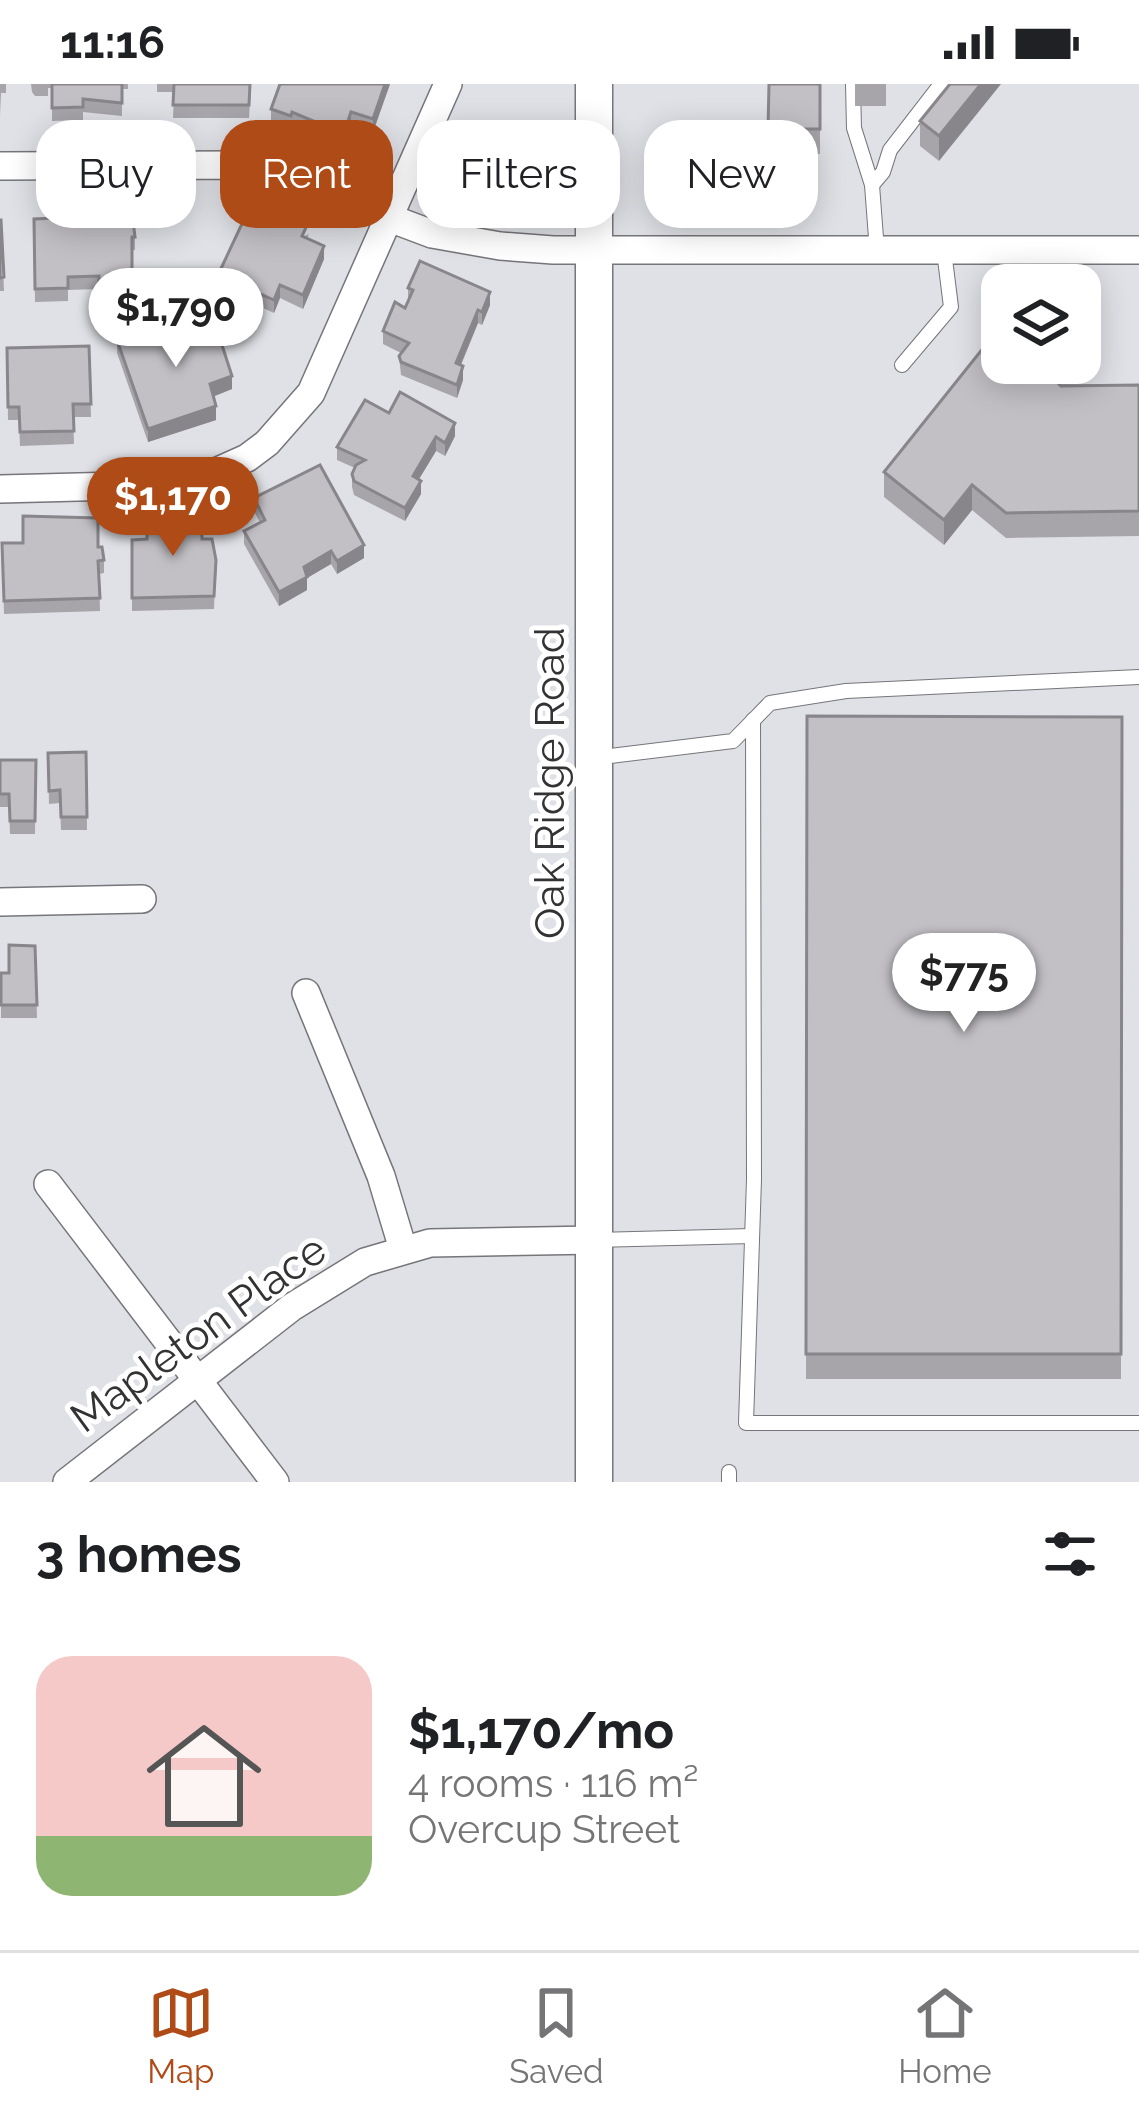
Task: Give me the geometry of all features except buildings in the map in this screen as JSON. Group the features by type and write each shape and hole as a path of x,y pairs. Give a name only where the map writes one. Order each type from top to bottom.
{"street":[{"path":"393,215 448,84"},
{"name":"Oak Ridge Road","path":"594,84 594,1482"},
{"path":"0,166 220,165"},
{"path":"393,221 462,240 594,253 1139,250"},
{"path":"0,489 176,483 200,479 247,458 311,394 387,228"},
{"path":"0,902 142,899"},
{"path":"306,993 381,1176 403,1249"},
{"path":"48,1184 275,1482"},
{"name":"Mapleton Place","path":"67,1482 327,1284 365,1262 430,1243 595,1240"}],"lane":[{"path":"853,84 854,128 872,185 877,251"},
{"path":"872,185 883,172 890,150 941,84"},
{"path":"902,365 951,307 944,251"},
{"path":"594,758 733,741 770,703 846,691 1139,677"},
{"path":"753,720 752,1235 746,1424 1139,1423"},
{"path":"595,1240 752,1235"}]}
